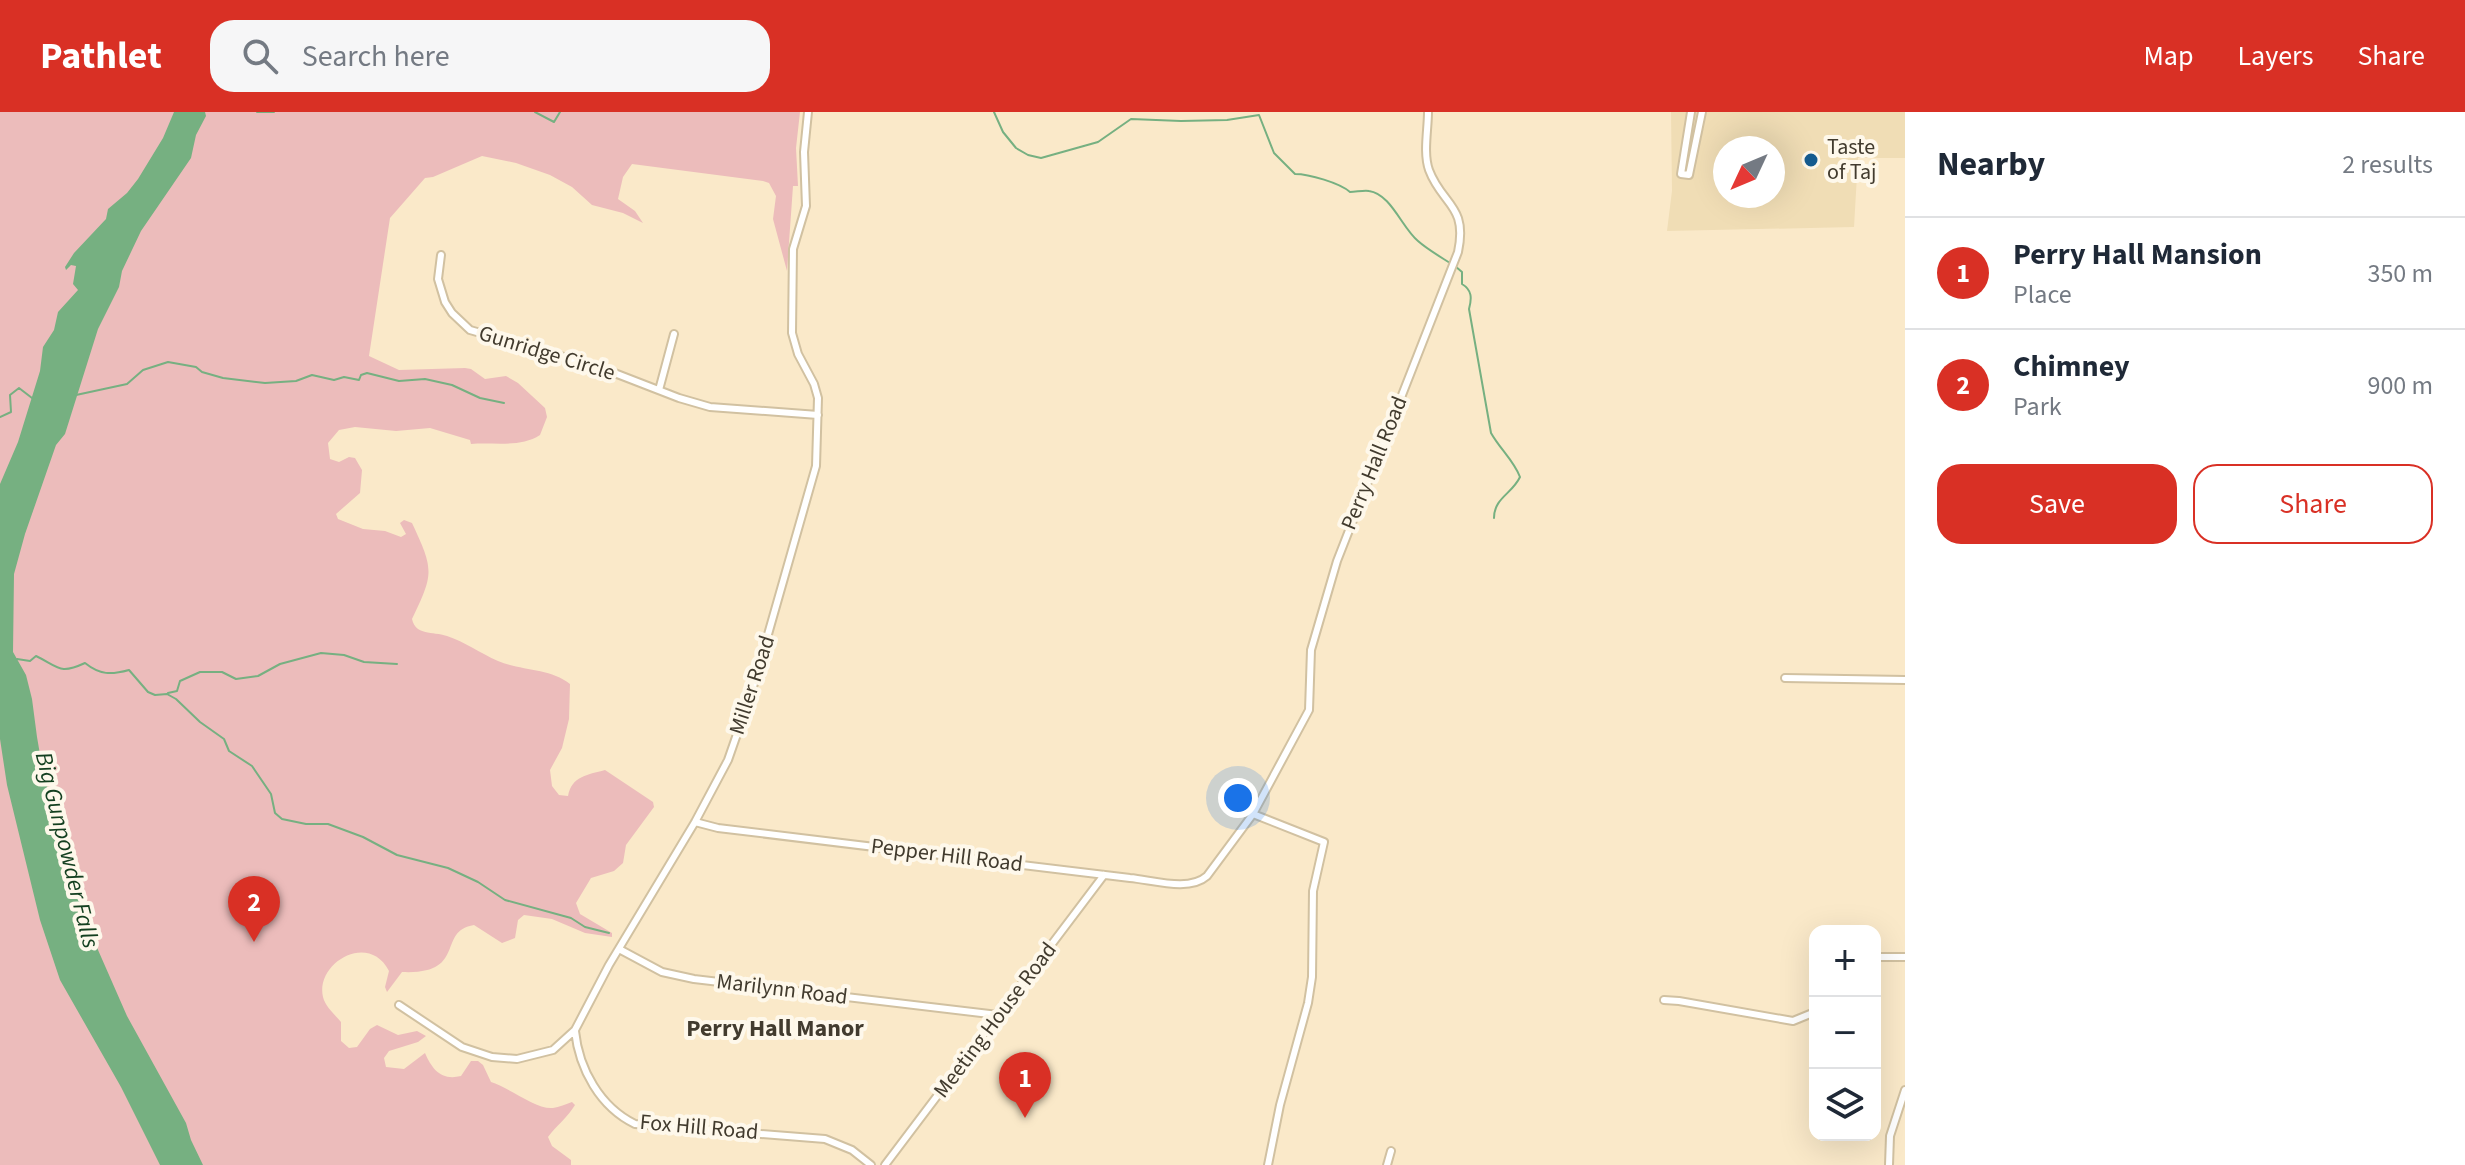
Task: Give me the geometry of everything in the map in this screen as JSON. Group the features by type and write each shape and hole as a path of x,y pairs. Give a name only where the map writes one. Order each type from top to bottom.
{"street":[{"name":"Miller Road","path":"399,1005 462,1047 502,1059 533,1057 553,1050 575,1030 728,760 751,694 816,466 818,398 792,333 793,249 806,206 804,152 808,112"},
{"name":"Perry Hall Road","path":"1199,882 1214,868 1253,814 1309,710 1311,650 1337,561 1454,265 1460,224 1454,206 1428,166 1428,112"},
{"path":"1691,112 1681,174 1689,175 1702,112"},
{"name":"Gunridge Circle","path":"441,255 438,279 445,302 470,330 599,367 710,407 818,415"},
{"path":"659,390 674,334"},
{"path":"1785,678 1905,680"},
{"path":"1253,814 1324,842 1313,891 1312,977 1308,1003 1280,1105 1268,1165"},
{"name":"Pepper Hill Road","path":"695,822 718,828 1104,875 1189,884 1199,882"},
{"name":"Meeting House Road","path":"885,1165 1104,875"},
{"name":"Marilynn Road","path":"619,949 647,965 676,976 998,1015"},
{"path":"1881,957 1905,957"},
{"path":"1664,1000 1793,1021 1809,1014"},
{"name":"Fox Hill Road","path":"575,1030 580,1053 595,1088 613,1111 635,1124 825,1139 852,1150 871,1165"},
{"path":"1889,1165 1890,1136 1904,1094"},
{"path":"1387,1165 1391,1151"}],"shaded area":[{"path":"0,112 800,112 796,148 798,186 793,186 787,271 773,219 776,196 769,183 763,181 632,164 623,177 618,199 635,211 643,223 623,213 592,205 572,187 516,163 482,156 425,178 390,218 369,356 399,370 465,368 485,379 506,376 545,408 547,417 540,435 515,443 471,444 470,440 430,428 396,431 355,427 339,430 328,443 330,459 339,462 349,457 355,458 362,470 360,493 336,514 338,519 363,529 385,531 401,537 406,534 400,523 404,520 412,523 424,551 428,571 424,591 412,619 417,628 454,638 498,661 554,675 570,684 569,719 562,748 550,770 552,786 559,795 568,796 577,780 605,770 653,802 654,807 626,845 623,863 614,871 591,878 576,903 580,914 612,933 612,937 585,933 552,919 524,915 518,920 515,938 502,943 474,925 463,929 456,935 444,960 436,967 402,972 387,992 385,987 389,971 380,959 369,953 346,956 335,963 323,984 324,1000 341,1022 341,1041 349,1048 357,1047 370,1029 377,1025 398,1035 417,1031 426,1036 418,1042 389,1051 384,1058 386,1067 404,1069 425,1053 438,1072 454,1077 461,1076 471,1061 478,1061 491,1082 531,1102 553,1108 572,1102 575,1105 548,1137 552,1146 571,1160 571,1165 0,1165"},
{"path":"174,112 205,112 206,116 196,135 191,158 141,231 122,271 119,287 98,329 65,434 56,445 14,574 13,652 26,675 53,816 76,883 84,918 127,1016 186,1123 203,1165 160,1165 121,1087 60,980 40,920 7,785 0,739 0,484 18,442 40,371 43,347 54,330 58,312 78,290 73,284 76,266 71,265 66,270 65,267 106,219 108,209 138,179 163,138"},
{"path":"1671,112 1905,112 1905,158 1858,158 1854,227 1667,231 1672,191"}],"waterway":[{"path":"257,112 274,112"},
{"path":"535,112 554,122 560,112"},
{"path":"994,112 1003,132 1016,148 1041,158 1098,142 1131,119 1227,120 1259,115 1274,153 1295,174 1324,180 1350,192 1377,193 1418,241 1450,263"},
{"path":"1455,266 1462,272 1462,284 1470,295 1469,309 1491,433 1520,477 1500,501 1494,518"},
{"path":"76,395 127,384 143,370 168,362 196,367 223,378 265,383 296,381 312,375 334,380 344,377 359,380 361,375 367,373 399,381 425,379 504,403"},
{"path":"0,417 11,412 10,395 19,388 32,398"},
{"path":"168,693 177,691 180,681 200,672 222,672 236,679 258,676 280,664 321,653 344,655 364,662 397,664"},
{"path":"17,659 30,661 36,656 64,669 85,663 106,673 129,670 148,692 167,694 176,699 224,739 229,751 252,766 271,794 275,813 282,819 328,824 363,837 397,855 448,868 478,882 505,900 571,918 585,927 609,933"}],"place":[{"name":"Taste of Taj","path":"1811,160"},
{"name":"Chimney","path":"254,942"},
{"name":"Perry Hall Mansion","path":"1025,1118"}],"district":[{"name":"Perry Hall Manor","path":"775,1028"}],"water label":[{"name":"Big Gunpowder Falls","path":"67,850"}]}
